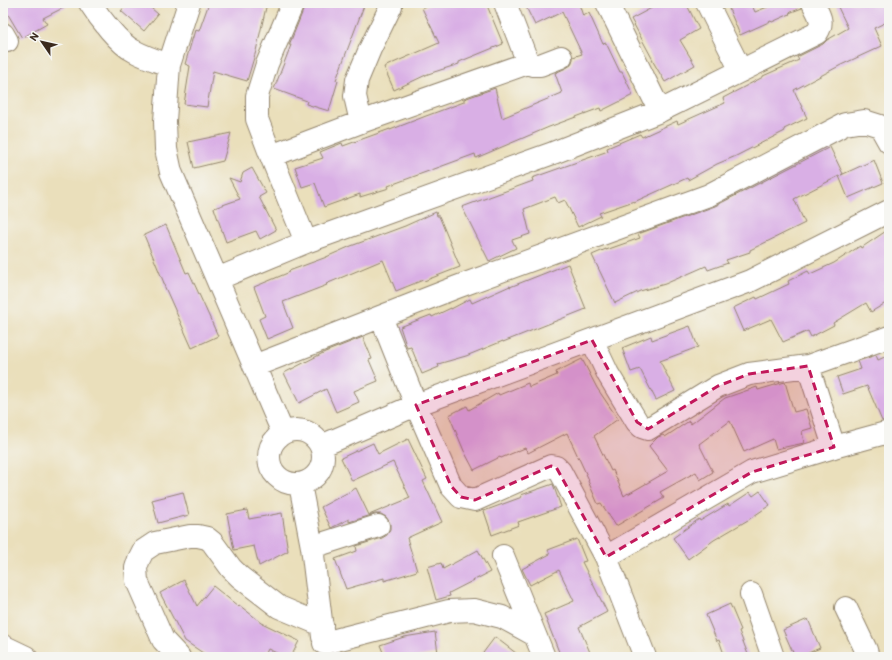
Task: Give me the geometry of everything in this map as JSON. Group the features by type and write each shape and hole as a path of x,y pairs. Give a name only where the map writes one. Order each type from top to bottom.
{"street":[{"path":"90,3 98,15 123,44 133,51 169,65"},
{"path":"189,3 169,65 165,121 166,148 171,172 283,433"},
{"path":"293,3 267,64 257,96 257,119 306,242"},
{"path":"505,3 528,63 534,66 540,65 561,57"},
{"path":"607,3 660,111"},
{"path":"707,3 741,71"},
{"path":"217,279 306,242 553,153 660,111 817,33 821,27 821,19 813,3"},
{"path":"361,122 355,96 357,80 391,6"},
{"path":"271,156 361,122 528,63"},
{"path":"254,366 458,287 709,195 845,124 864,121 880,126 889,142"},
{"path":"321,446 416,405 750,281 889,211"},
{"path":"381,317 416,405 451,486 461,497 474,500 551,466 556,466 606,557 646,657"},
{"path":"592,340 608,374 637,422 642,427 648,429 718,386 749,374 808,366 889,337"},
{"path":"808,366 834,447"},
{"path":"291,430 309,432 316,438 321,446 323,462 320,470 308,482 300,484 282,480 275,474 270,466 269,456 271,447 275,439 283,433 291,430"},
{"path":"606,557 752,472 889,432"},
{"path":"300,484 312,547 324,642"},
{"path":"312,547 378,526"},
{"path":"179,657 164,640 137,582 136,568 143,551 154,543 190,536 207,538 212,542 231,568 240,577 324,642"},
{"path":"503,556 544,657"},
{"path":"750,594 773,657"},
{"path":"846,608 868,657"},
{"path":"324,642 449,611 474,610 502,617 535,635"},
{"path":"3,646 26,657"}],"highlighted area":[{"path":"592,340 637,422 648,429 718,386 749,374 808,366 834,447 752,472 606,557 556,467 551,466 475,500 461,497 451,486 416,405"}],"building":[{"path":"3,3 73,3 43,18 47,24 22,38 3,6"},
{"path":"128,3 145,3 158,14 144,31 121,11"},
{"path":"209,3 267,3 256,51 247,81 213,71 207,107 184,104 190,66 185,64 195,30 199,31"},
{"path":"305,3 365,3 336,80 338,81 329,111 306,104 307,101 274,89"},
{"path":"434,3 486,3 503,44 459,62 459,64 428,74 394,90 384,67 439,43 422,8"},
{"path":"524,3 580,3 583,16 589,13 603,44 606,43 633,95 601,111 600,108 549,127 476,158 475,154 388,186 389,188 360,197 360,194 324,207 315,183 302,187 295,167 323,158 320,152 342,143 343,146 390,130 464,102 464,99 495,88 502,118 562,93 555,73 571,65 573,57 582,54 562,12 535,25"},
{"path":"661,3 686,3 699,29 680,40 695,65 665,82 631,19"},
{"path":"743,3 751,3 755,12 777,3 801,3 802,8 740,35 729,9"},
{"path":"836,3 889,3 889,21 874,28 882,46 841,65 794,90 807,118 784,129 785,131 717,164 688,180 687,178 634,202 599,213 601,216 578,227 565,200 558,203 555,197 524,209 530,234 512,240 516,248 489,261 462,207 533,181 532,178 608,151 607,148 640,134 642,137 677,121 678,124 725,103 723,98 763,76 799,60 797,57 823,44 827,40 848,28"},
{"path":"231,133 223,161 194,168 188,142"},
{"path":"830,147 843,174 841,175 874,160 883,183 848,198 839,176 794,199 805,223 750,250 750,252 726,260 728,263 708,270 706,266 665,284 640,291 615,303 592,255 640,238 638,234 715,206"},
{"path":"252,168 266,193 259,197 276,230 260,239 256,231 226,242 214,208 240,199 229,178 240,182 243,173"},
{"path":"436,212 460,267 396,291 383,260 326,284 327,285 283,302 293,328 267,339 259,319 265,316 254,287 290,272 289,271 405,226"},
{"path":"166,225 186,273 189,272 218,336 192,348 163,283 144,235"},
{"path":"889,229 889,301 871,312 866,303 833,323 834,325 811,337 808,331 783,342 771,319 743,331 733,308 789,284 788,281 808,271 810,274 834,263 860,246 861,248"},
{"path":"568,264 586,309 466,356 438,364 439,367 422,374 411,347 407,348 400,327 431,315 432,317 470,299 472,303 510,286"},
{"path":"690,326 698,347 660,361 675,391 656,400 640,369 631,372 622,348 651,336 652,340"},
{"path":"363,337 372,359 369,360 378,381 354,391 359,402 336,412 326,389 299,403 284,373 325,352"},
{"path":"876,355 878,360 889,355 889,420 882,421 867,386 843,394 837,377 861,369 858,361"},
{"path":"582,359 597,388 618,419 594,436 611,471 613,470 624,496 668,471 649,446 658,437 663,435 665,437 689,421 691,424 725,398 757,387 758,390 785,382 794,412 806,409 812,428 802,431 804,443 776,449 773,439 744,452 730,421 699,444 713,472 700,480 696,472 660,492 664,498 616,526 601,503 598,504 588,481 589,480 567,433 528,453 525,448 501,458 500,457 474,470 464,451 449,415 467,406 469,410 498,393 499,395 528,383 529,387 557,375 556,372"},
{"path":"408,439 427,479 423,481 442,522 407,538 417,571 384,581 384,578 346,589 335,559 357,551 356,546 387,535 390,529 390,523 386,517 381,514 375,514 349,522 349,519 331,528 321,507 356,488 369,515 410,498 393,462 352,481 341,458 373,443 378,454"},
{"path":"553,484 561,507 518,522 519,525 492,535 484,511 522,497 521,495"},
{"path":"760,491 770,505 714,540 688,559 673,538 699,519 700,521 728,504 729,506 750,492 753,496"},
{"path":"183,492 189,515 158,523 152,500"},
{"path":"247,510 249,519 282,513 288,551 259,566 254,546 234,550 227,514"},
{"path":"577,539 586,561 582,562 607,612 579,627 592,657 561,657 544,614 574,601 559,570 530,585 522,569 550,554 548,550"},
{"path":"478,550 490,572 449,593 450,596 436,600 427,567 441,563 443,569"},
{"path":"184,580 197,606 213,586 262,623 299,641 291,657 285,657 268,649 264,657 209,657 185,641 160,593"},
{"path":"730,604 741,630 739,631 749,657 725,657 719,640 717,641 706,615"},
{"path":"808,619 820,648 799,657 795,657 783,630"},
{"path":"435,632 438,653 417,657 385,657 380,645 404,637"},
{"path":"495,637 521,657 480,657"}]}
